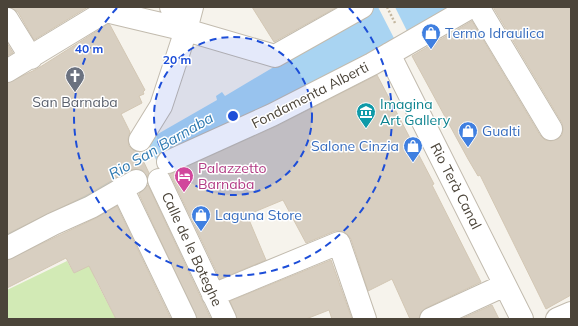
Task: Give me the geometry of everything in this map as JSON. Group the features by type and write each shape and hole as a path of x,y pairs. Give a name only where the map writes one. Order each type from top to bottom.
{"street":[{"path":"171,7 186,30"},
{"path":"140,140 161,106 192,7"},
{"path":"7,72 106,11 186,30 275,56 362,7"},
{"name":"Fondamenta Alberti","path":"164,171 397,49 471,7"},
{"path":"478,7 551,129"},
{"path":"7,19 31,58"},
{"name":"Rio Terà Canal","path":"397,49 522,319"},
{"name":"Calle de le Boteghe","path":"164,171 213,295 225,319"},
{"path":"7,248 53,224 92,209 128,188 136,218 185,319"},
{"path":"213,295 338,243 365,319"},
{"path":"431,319 505,285"},
{"path":"557,319 571,313"}],"green space":[{"path":"67,261 74,273 92,264 95,279 116,319 7,319 7,290"}],"water":[{"name":"Rio San Barnaba","path":"375,7 460,7 369,58 176,150 134,177 7,243 7,217 99,171 156,135 217,100 216,96 222,92 225,96"}],"pier":[{"path":"378,7 395,7 410,37 397,44"},
{"path":"146,138 157,162 167,159 135,179 134,177 147,169 136,145"}],"building":[{"path":"9,7 88,7 34,40 18,12"},
{"path":"252,7 337,7 274,42"},
{"path":"493,7 571,7 571,295 546,309 480,175 478,176 468,159 412,56 472,21 540,135 545,140 551,141 558,139 562,135 562,123"},
{"path":"108,24 110,25 145,90 143,92 144,94 139,96 142,103 121,114 130,132 128,139 129,146 133,150 139,152 149,173 147,177 142,170 130,170 85,196 7,234 7,83 37,69"},
{"path":"7,43 13,53 7,56"},
{"path":"377,75 434,184 432,185 481,282 426,308 421,312 419,319 410,319 392,279 368,291 351,239 347,234 341,231 335,231 306,243 283,200 247,215 266,260 220,279 170,174 277,126"},
{"path":"148,185 211,319 197,319 139,194"},
{"path":"117,206 171,319 116,319 89,266 74,273 66,258 7,288 7,260 96,218"},
{"path":"331,260 352,319 332,319 329,310 306,319 237,319 230,301"},
{"path":"492,305 499,319 461,319"}],"place":[{"name":"Termo Idraulica","path":"431,50"},
{"name":"San Barnaba","path":"75,93"},
{"name":"Imagina Art Gallery","path":"366,129"},
{"name":"Gualti","path":"468,148"},
{"name":"Salone Cinzia","path":"413,163"},
{"name":"Palazzetto Barnaba","path":"184,193"},
{"name":"Laguna Store","path":"201,232"}]}
